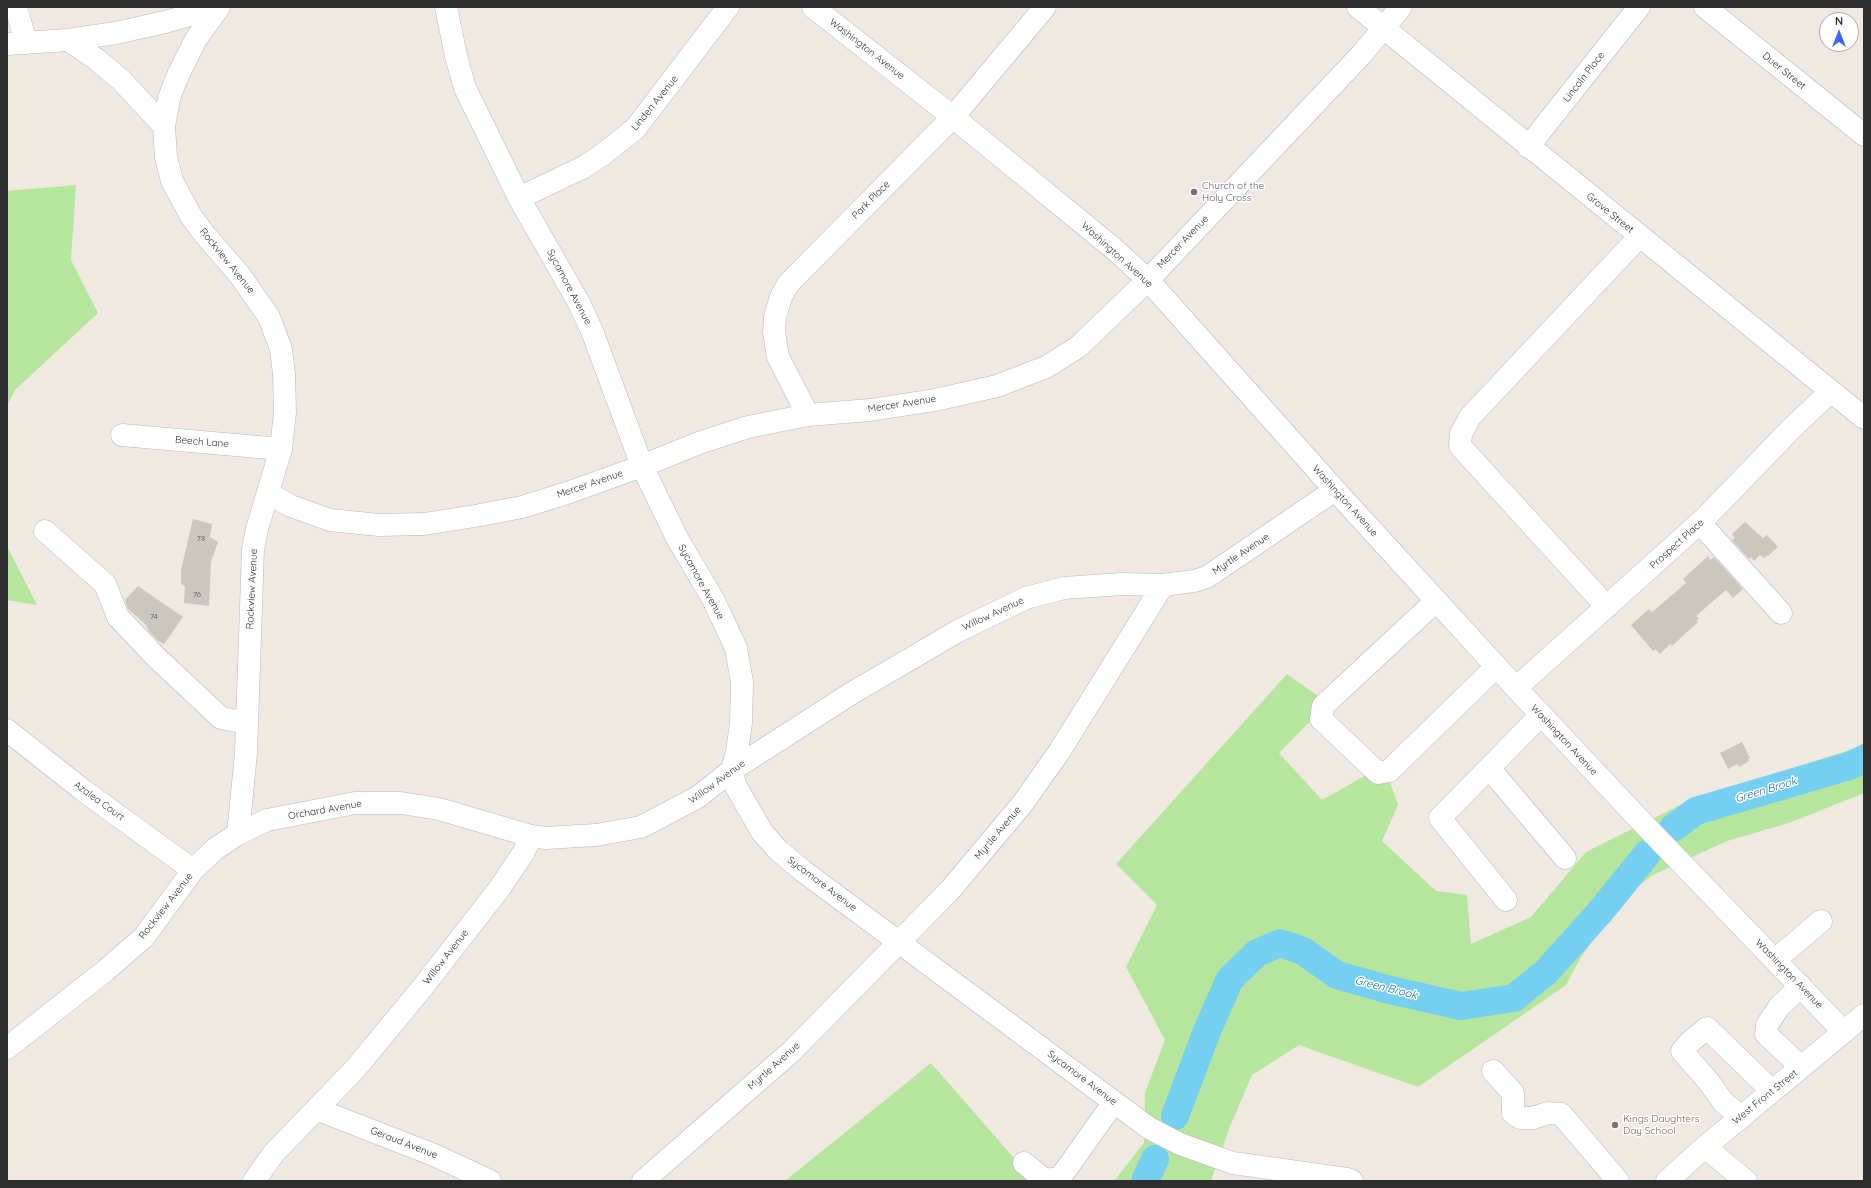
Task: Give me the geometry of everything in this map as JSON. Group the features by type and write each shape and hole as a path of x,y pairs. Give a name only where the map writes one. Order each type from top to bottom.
{"street":[{"path":"16,7 16,44"},
{"name":"Rockview Avenue","path":"16,44 68,40 116,33 158,24 218,7"},
{"name":"Rockview Avenue","path":"7,1048 105,971 144,937 194,870 215,849 238,834 247,723 253,549 257,529 281,449 284,412 284,374 281,350 272,324 251,290 206,236 180,197 172,181 166,157 164,126 169,98 178,75 196,39 218,7"},
{"name":"Sycamore Avenue","path":"446,7 456,56 465,88 519,198 579,303 592,331 642,466 677,538 713,599 736,648 742,682 741,723 737,752 732,770 735,785 762,832 779,851 803,871 1149,1128 1180,1144 1233,1163 1352,1181"},
{"name":"Linden Avenue","path":"519,198 584,167 635,129 728,7"},
{"name":"Washington Avenue","path":"813,7 953,117 1113,248 1148,280 1335,490 1496,667 1638,818 1844,1032"},
{"name":"Park Place","path":"808,415 778,357 774,332 775,317 781,298 788,284 953,117 1044,7"},
{"name":"Grove Street","path":"1358,7 1528,147 1864,418"},
{"name":"Mercer Avenue","path":"268,494 291,506 330,520 379,526 424,524 522,507 642,466 698,443 748,427 808,415 870,410 935,400 997,386 1046,367 1078,347 1148,280 1361,55 1401,7"},
{"name":"Lincoln Place","path":"1528,147 1639,7"},
{"name":"Duer Street","path":"1704,7 1864,135"},
{"path":"68,40 96,59 121,80 164,126"},
{"path":"1606,607 1460,446 1461,434 1470,417 1639,237"},
{"name":"Prospect Place","path":"1516,688 1700,523 1792,428 1830,392"},
{"name":"Beech Lane","path":"122,435 281,449"},
{"name":"Myrtle Avenue","path":"643,1181 792,1051 898,941 951,889 1023,803 1059,752 1163,585 1194,582 1207,577 1335,490"},
{"path":"1700,523 1781,613"},
{"path":"45,531 105,584 118,617 157,658 222,718 247,723"},
{"name":"Willow Avenue","path":"254,1181 274,1153 356,1068 422,988 498,889 524,852 531,836 546,838 596,836 641,827 698,797 732,770 872,681 958,631 1026,598 1064,588 1122,584 1163,585"},
{"path":"1436,601 1323,706 1321,719 1378,773 1389,771 1496,667"},
{"path":"1506,900 1440,818 1542,715"},
{"name":"Azalea Court","path":"7,730 84,791 194,870"},
{"path":"1489,768 1565,858"},
{"name":"Orchard Avenue","path":"238,834 267,820 355,803 401,803 439,809 531,836"},
{"path":"1775,960 1820,921"},
{"path":"1800,986 1779,1007 1767,1025 1766,1034 1801,1067"},
{"name":"West Front Street","path":"1667,1181 1705,1146 1864,1015"},
{"path":"1742,1117 1724,1103 1709,1082 1682,1051 1690,1042 1707,1028 1772,1091"},
{"path":"1493,1071 1513,1093 1513,1113 1520,1118 1533,1118 1548,1113 1560,1114 1618,1181"},
{"path":"1024,1163 1045,1180 1060,1178 1114,1102"},
{"name":"Geraud Avenue","path":"316,1110 434,1155 490,1181"},
{"path":"1705,1146 1746,1181"}],"green space":[{"path":"76,185 71,260 98,313 15,390 7,406 7,191"},
{"path":"7,546 37,605 7,600"},
{"path":"1287,674 1328,703 1279,753 1322,800 1384,765 1398,805 1382,841 1436,891 1467,895 1471,944 1531,917 1586,852 1688,801 1853,749 1864,743 1864,793 1789,823 1727,841 1653,875 1625,896 1581,957 1566,985 1418,1087 1299,1045 1252,1075 1229,1129 1211,1181 1114,1181 1144,1143 1145,1093 1165,1040 1126,967 1157,905 1116,864"},
{"path":"931,1063 1034,1181 785,1181"}],"building":[{"path":"193,519 212,524 210,537 218,542 211,562 209,606 184,603 185,586 181,584 181,570"},
{"path":"1745,522 1763,538 1767,535 1778,547 1764,558 1760,555 1754,561 1751,557 1749,559 1732,540 1735,538 1732,534"},
{"path":"1708,556 1710,560 1714,557 1743,589 1733,598 1726,590 1696,616 1699,619 1696,621 1698,622 1672,646 1670,644 1660,654 1655,649 1653,651 1631,625 1649,609 1652,612 1686,583 1683,579"},
{"path":"138,586 183,617 164,644 157,640 148,630 146,625 128,609 125,600"},
{"path":"1742,742 1750,758 1748,759 1749,761 1739,767 1737,764 1728,769 1720,753"}],"waterway":[{"name":"Green Brook","path":"1673,828 1696,811 1849,766 1864,759"},
{"name":"Green Brook","path":"1175,1116 1207,1031 1230,979 1257,953 1280,943 1303,951 1337,975 1390,990 1461,1006 1514,998 1547,971 1600,912 1647,854"},
{"name":"Green Brook","path":"1145,1181 1155,1159"}],"place":[{"name":"Church of the Holy Cross","path":"1194,192"},
{"name":"Kings Daughters Day School","path":"1615,1125"}]}
